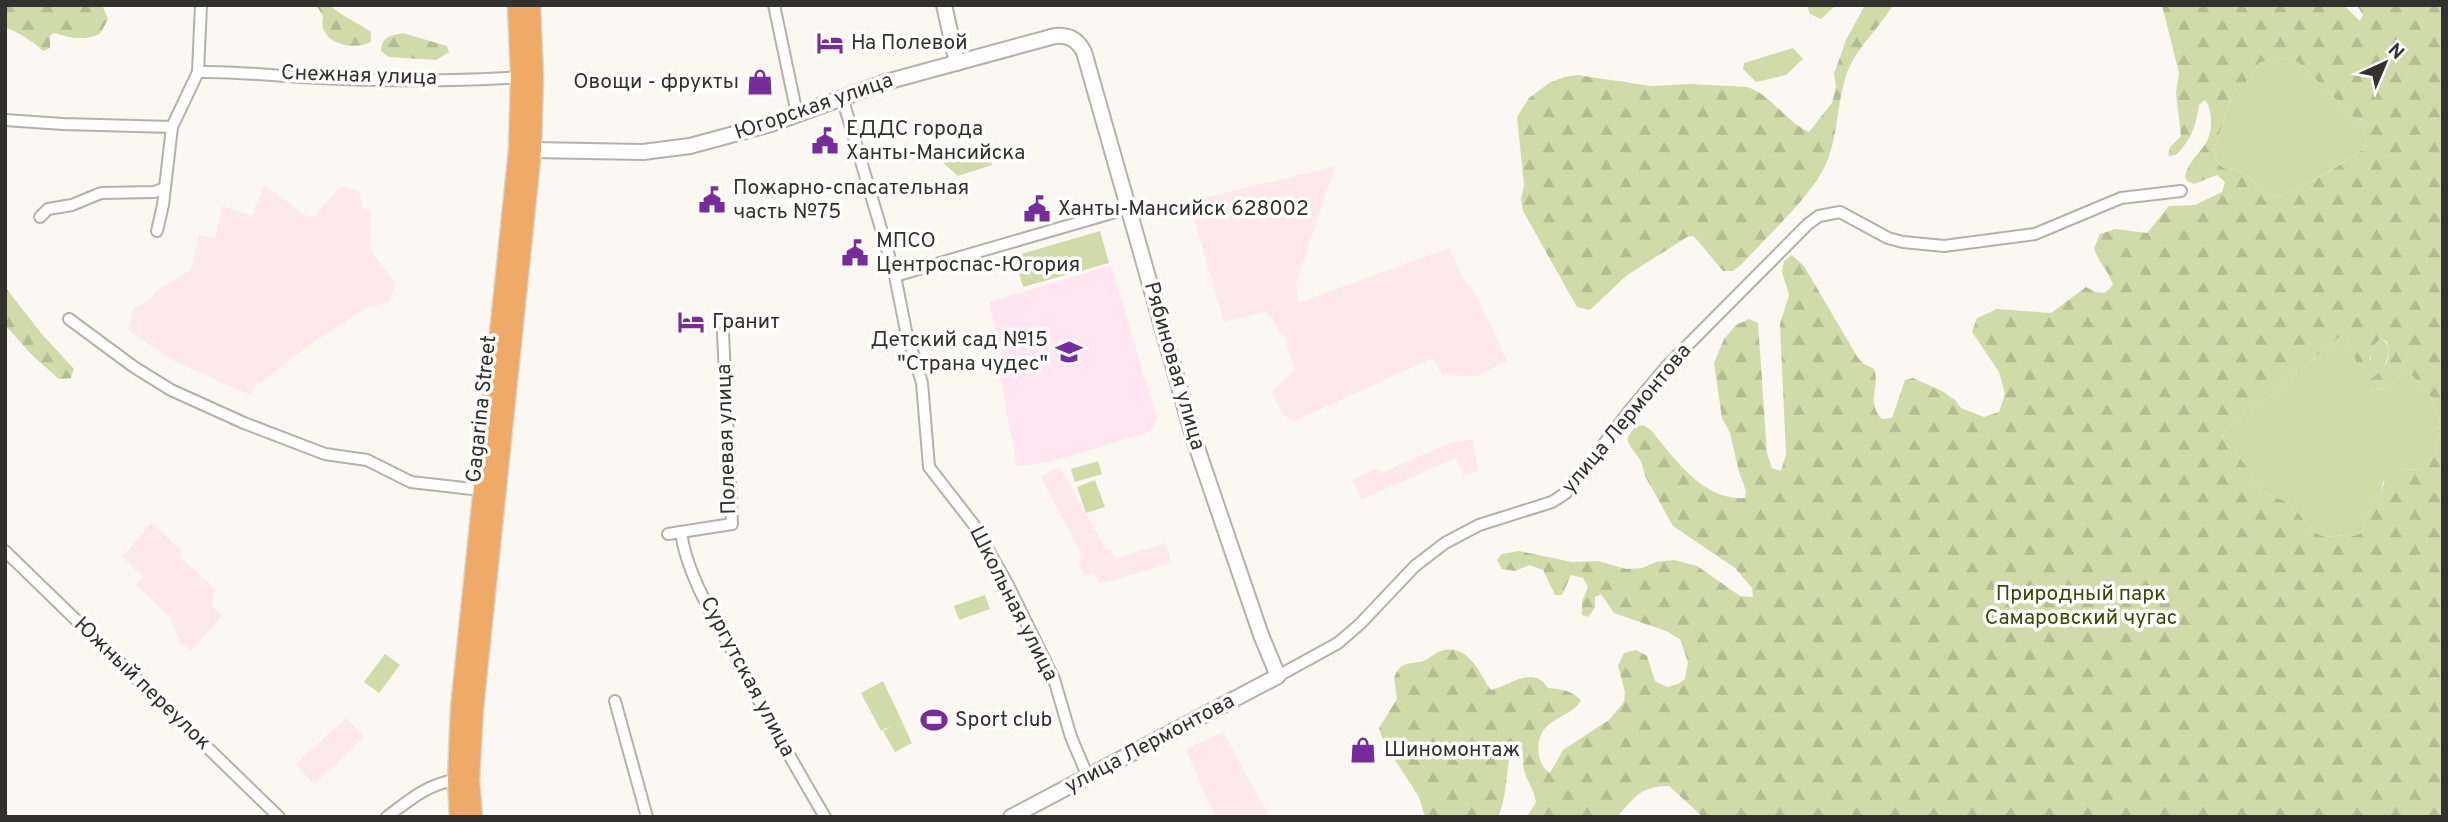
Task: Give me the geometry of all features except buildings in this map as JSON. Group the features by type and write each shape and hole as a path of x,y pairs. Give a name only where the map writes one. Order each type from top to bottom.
{"main road":[{"name":"Gagarina Street","path":"517,5 527,77"},
{"name":"Gagarina Street","path":"459,817 471,665 525,150 531,5"},
{"name":"Gagarina Street","path":"464,780 473,817"}],"street":[{"path":"157,231 173,127 198,72 201,5"},
{"path":"774,5 797,114"},
{"path":"944,5 957,63"},
{"name":"Югорская улица","path":"525,150 631,152 675,149 762,127 886,82 1055,36 1071,37 1084,52"},
{"name":"Рябиновая улица","path":"1084,52 1194,439 1261,635 1278,676"},
{"name":"Снежная улица","path":"198,72 349,78 527,77"},
{"path":"842,97 895,276 1129,208"},
{"path":"5,120 173,127"},
{"path":"40,217 48,209 72,205 101,193 154,192 165,188"},
{"name":"улица Лермонтова","path":"1011,817 1338,643 1360,624 1415,566 1445,543 1479,525 1552,502 1566,493 1667,366 1792,238 1819,216 1840,212 1888,238 1903,243 1944,246 2035,233 2121,198 2181,191"},
{"name":"Школьная улица","path":"895,276 906,331 925,395 929,467 964,512 1008,585 1054,680 1071,737 1088,777"},
{"path":"69,318 162,385 244,423 325,454 367,460 411,482 489,491"},
{"name":"Полевая улица","path":"668,534 732,524 723,333"},
{"name":"Сургутская улица","path":"681,532 686,559 720,630 825,817"},
{"name":"Южный переулок","path":"5,551 279,817"},
{"path":"615,701 647,817"},
{"path":"387,817 426,789 446,781 464,780"}],"shaded area":[{"path":"1335,166 1296,283 1298,303 1449,248 1461,275 1479,300 1507,361 1477,376 1442,375 1433,358 1294,421 1282,414 1272,391 1295,371 1284,337 1267,311 1224,322 1189,202"},
{"path":"264,185 308,217 316,216 343,186 358,190 363,208 370,211 371,250 395,283 390,302 366,308 305,348 261,382 257,381 251,395 176,362 128,330 134,308 150,300 157,290 191,270 199,235 215,238 222,206 252,216"},
{"name":"Детский сад №15 \"Страна чудес\"","path":"1111,265 1157,418 1151,431 1050,462 1017,466 999,371 1005,368 989,302"},
{"path":"1473,440 1478,471 1464,475 1456,458 1362,499 1352,480 1377,468 1381,473 1452,442"},
{"path":"1060,467 1106,550 1110,549 1115,558 1166,543 1171,563 1100,584 1094,572 1084,576 1080,567 1081,555 1041,476"},
{"path":"151,523 181,550 180,557 215,589 212,607 222,615 191,651 180,642 170,617 136,585 143,577 122,557"},
{"path":"346,718 364,737 314,784 296,764"},
{"path":"1223,732 1269,817 1215,817 1186,749"}],"green space":[{"path":"5,5 102,5 108,19 100,34 88,38 54,33 50,36 50,48 43,51 25,37 5,28"},
{"path":"316,5 330,5 366,28 371,32 371,42 354,46 330,38 325,32 323,16"},
{"path":"1807,5 1836,5 1821,19 1810,14"},
{"path":"1865,5 1893,5 1850,66 1843,88 1832,148 1823,170 1785,219 1733,271 1723,271 1693,236 1687,237 1626,276 1590,310 1577,307 1523,211 1521,199 1524,185 1517,117 1529,98 1549,83 1577,75 1651,86 1691,84 1747,87 1764,96 1793,122 1809,132 1832,103 1836,86 1834,74 1846,40"},
{"name":"Природный парк Самаровский чугас","path":"2162,5 2343,5 2360,21 2363,15 2357,5 2443,5 2443,817 1703,817 1669,786 1651,788 1639,794 1617,817 1527,817 1536,802 1524,770 1519,743 1512,747 1498,817 1425,817 1419,797 1384,743 1379,728 1397,699 1394,678 1398,669 1404,665 1424,660 1448,649 1457,650 1477,667 1491,690 1528,677 1542,681 1548,688 1566,691 1578,697 1581,700 1577,706 1555,720 1542,733 1539,758 1550,773 1563,750 1609,720 1624,702 1625,692 1618,666 1624,653 1636,650 1647,656 1655,681 1667,687 1685,679 1688,662 1680,639 1666,631 1614,613 1601,594 1595,597 1595,608 1588,617 1582,615 1582,602 1588,587 1583,578 1571,575 1562,595 1555,595 1543,570 1529,565 1515,571 1502,569 1497,560 1502,554 1519,551 1572,562 1598,561 1626,569 1674,560 1697,566 1740,596 1753,597 1752,588 1735,568 1673,526 1627,438 1635,427 1643,425 1651,430 1691,476 1703,485 1716,493 1745,498 1746,491 1730,433 1722,418 1714,363 1724,339 1736,325 1749,319 1758,323 1767,453 1772,468 1781,471 1786,454 1780,324 1789,295 1782,272 1784,261 1792,255 1804,266 1858,358 1874,369 1874,400 1882,419 1892,418 1905,380 1913,378 1942,391 1961,408 1984,417 1999,412 2005,394 1999,372 1972,332 1977,318 1997,309 2051,313 2086,287 2105,293 2113,285 2094,248 2100,234 2115,229 2147,233 2169,206 2195,205 2222,192 2225,182 2217,175 2194,184 2185,177 2210,132 2210,113 2205,100 2199,105 2186,144 2176,155 2168,156 2170,147 2181,136 2176,93 2179,73","holes":["2279,57 2293,59 2305,68 2360,124 2366,140 2364,149 2317,179 2290,191 2266,196 2245,174 2224,168 2213,152 2234,91 2250,79 2259,63","2343,337 2350,343 2358,367 2367,366 2373,349 2381,338 2387,342 2387,362 2367,382 2370,391 2386,388 2405,371 2409,372 2434,402 2439,419 2439,437 2426,470 2397,469 2387,473 2363,532 2354,536 2326,536 2312,530 2290,504 2267,494 2257,486 2243,462 2222,437 2227,427 2270,396 2338,338"]},
{"path":"403,33 447,46 449,52 436,60 389,57 381,51 385,40"},
{"path":"1793,48 1803,59 1786,75 1756,82 1743,69 1744,63"},
{"path":"2279,57 2293,59 2305,68 2360,124 2366,140 2364,149 2316,179 2290,191 2266,196 2245,174 2224,168 2213,152 2234,91 2250,79 2259,63"},
{"path":"986,144 992,165 958,176 938,158"},
{"path":"1100,231 1109,263 1023,287 1014,256"},
{"path":"5,287 74,369 71,378 59,379 33,356 5,325"},
{"path":"2344,337 2350,343 2359,367 2371,359 2371,350 2381,338 2385,341 2387,360 2381,374 2373,377 2371,391 2386,388 2405,371 2409,372 2434,402 2439,419 2439,437 2426,470 2397,469 2383,482 2381,493 2369,513 2363,532 2354,536 2326,536 2312,530 2290,504 2267,494 2257,486 2243,462 2222,437 2227,427 2270,396 2338,338"},
{"path":"1098,461 1102,474 1075,482 1071,469"},
{"path":"1095,480 1105,507 1086,513 1077,487"},
{"path":"985,595 990,609 959,620 954,606"},
{"path":"385,654 400,665 379,693 364,682"},
{"path":"883,681 912,743 895,752 883,731 895,724 881,731 861,693"}],"place":[{"name":"На Полевой","path":"830,43"},
{"name":"Овощи - фрукты","path":"760,82"},
{"name":"ЕДДС города Ханты-Мансийска","path":"825,141"},
{"name":"Пожарно-спасательная часть №75","path":"712,200"},
{"name":"Ханты-Мансийск 628002","path":"1037,209"},
{"name":"МПСО Центроспас-Югория","path":"855,253"},
{"name":"Гранит","path":"691,322"},
{"name":"Детский сад №15 \"Страна чудес\"","path":"1069,352"},
{"name":"Sport club","path":"934,720"},
{"name":"Шиномонтаж","path":"1363,750"}]}
